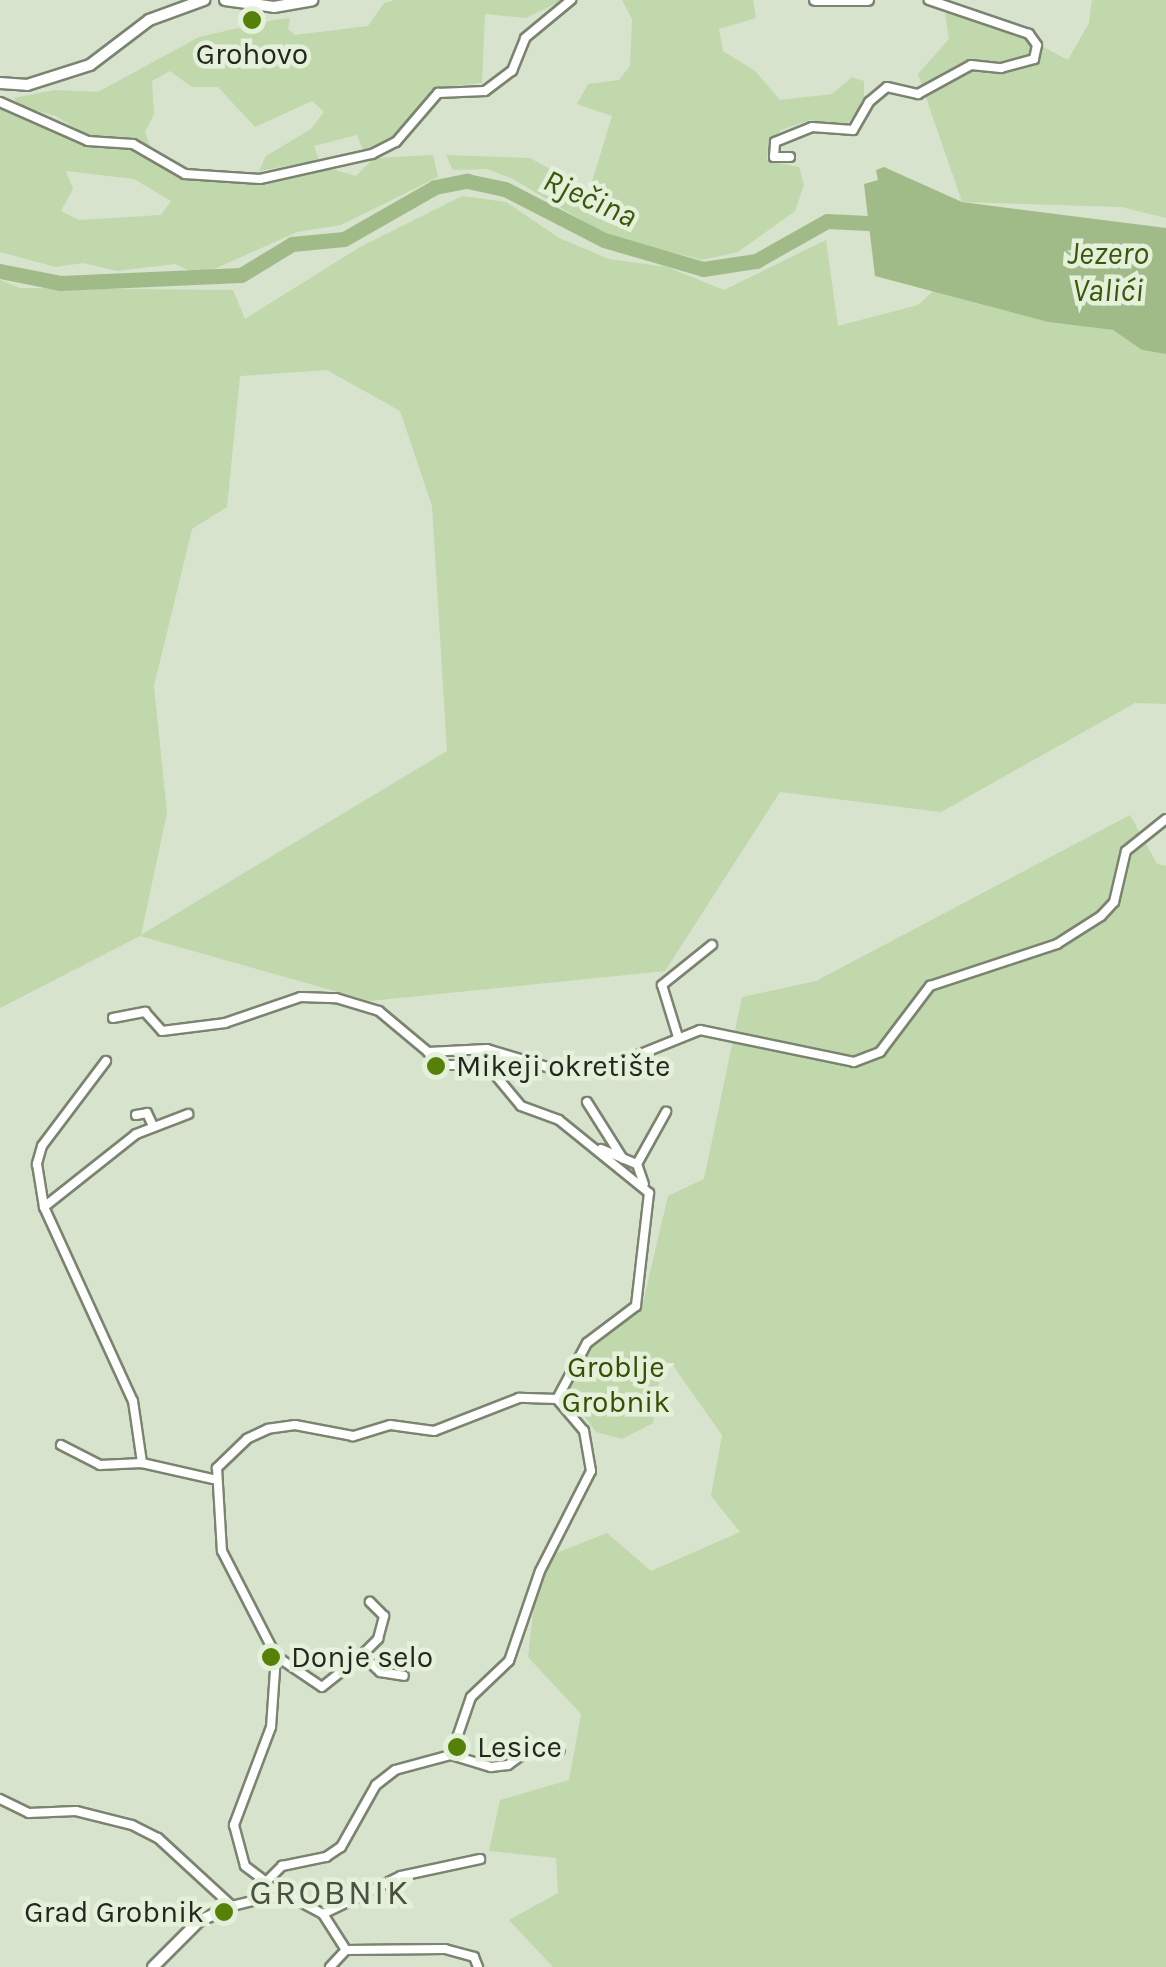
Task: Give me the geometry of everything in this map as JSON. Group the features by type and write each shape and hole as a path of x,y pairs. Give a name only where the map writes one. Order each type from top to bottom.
{"main road":[{"path":"0,84 27,85 80,69 150,20 204,0"},
{"path":"225,0 274,7 312,0"},
{"path":"815,0 868,0"},
{"path":"152,1967 199,1921 232,1906"}],"street":[{"path":"0,102 88,141 133,144 185,174 260,179 372,154 396,142 438,93 484,91 512,71 525,38 571,0"},
{"path":"790,157 774,157 774,142 812,127 853,130 869,102 887,87 918,94 971,65 1001,68 1034,59 1037,45 1030,34 929,0"},
{"path":"428,1052 487,1048 547,1067 601,1070 678,1036 723,1032 819,1060 870,1058 930,986 1057,944 1102,916 1114,902 1126,850 1166,819"},
{"path":"678,1036 662,986 712,945"},
{"path":"113,1018 145,1012 162,1032 225,1023 301,997 336,998 379,1011 440,1065 487,1065 520,1106 559,1120 644,1184"},
{"path":"106,1061 42,1146 37,1164 44,1207 133,1401 142,1463"},
{"path":"587,1102 592,1119 623,1158"},
{"path":"637,1164 666,1112"},
{"path":"136,1115 147,1113 153,1126"},
{"path":"44,1207 109,1151 153,1126 188,1114"},
{"path":"557,1398 588,1343 636,1306 650,1215 637,1164 594,1148"},
{"path":"370,1602 384,1616 378,1639 322,1687 276,1656 222,1552 213,1479 224,1458 268,1429 294,1425 353,1436 390,1425 434,1431 520,1398 557,1398"},
{"path":"451,1755 470,1697 509,1661 540,1571 590,1471 584,1432 557,1398"},
{"path":"60,1445 100,1465 142,1463 213,1479"},
{"path":"362,1655 380,1672 404,1676"},
{"path":"266,1882 245,1866 234,1825 271,1727 276,1656"},
{"path":"264,1898 266,1882 282,1866 326,1857 341,1847 376,1785 395,1770 451,1755 491,1766 508,1765 533,1747 560,1750"},
{"path":"0,1799 29,1813 76,1811 132,1825 158,1838 232,1906 264,1898 294,1898 323,1914 346,1950"},
{"path":"323,1914 401,1876 480,1859"},
{"path":"330,1967 346,1950 445,1949 474,1957 478,1967"}],"green space":[{"path":"563,0 526,18 485,14 482,83 433,88 401,132 376,147 363,150 357,135 314,146 319,160 259,171 266,156 311,129 324,112 312,101 255,127 218,87 192,87 170,71 152,81 154,114 145,132 150,146 134,137 91,138 56,116 19,106 14,98 55,90 98,92 199,37 274,20 290,18 288,29 295,35 368,26 384,3"},
{"path":"622,0 753,0 756,18 719,29 723,51 755,71 780,100 832,94 852,77 864,81 864,106 841,129 810,120 781,130 768,144 767,161 799,167 804,185 795,211 738,252 702,260 605,234 513,179 487,169 453,170 446,155 530,158 557,173 585,205 612,116 577,104 588,84 619,80 630,66 632,19"},
{"path":"1092,0 1166,0 1166,218 1122,207 962,202 918,74 949,39 945,12 1022,36 1068,60 1089,23"},
{"path":"0,108 51,124 79,143 133,149 188,179 261,184 332,169 356,176 374,158 433,155 438,177 341,225 297,232 212,270 194,273 175,264 117,271 83,263 56,267 0,252","holes":["66,171 134,179 171,201 161,215 79,220 61,211 73,189"]},
{"path":"462,196 506,202 559,238 609,259 667,267 724,290 826,240 838,326 918,305 933,291 1048,322 1114,330 1142,350 1166,354 1166,704 1135,703 941,812 780,792 665,971 370,1001 140,936 0,1008 0,280 20,288 233,290 245,319 360,247","holes":["327,370 400,411 432,506 447,751 141,935 167,813 154,686 192,529 227,507 240,376"]},
{"name":"Groblje Grobnik","path":"1130,815 1157,864 1166,866 1166,1967 553,1967 509,1920 558,1893 556,1858 489,1851 500,1800 569,1780 581,1714 528,1657 539,1560 607,1533 651,1571 740,1532 711,1496 722,1435 672,1364 660,1376 653,1423 622,1439 596,1432 566,1391 589,1345 641,1311 668,1196 704,1179 742,997 816,981"}],"water":[{"name":"Jezero Valići","path":"884,167 962,202 1166,228 1166,354 1142,350 1113,330 1048,322 875,276 864,184 878,180 876,170"}],"waterway":[{"name":"Rječina","path":"0,271 60,283 241,275 292,244 344,239 435,187 467,181 505,189 604,240 703,269 756,261 827,221 887,224"}],"place":[{"name":"Grohovo","path":"252,20"},
{"name":"Mikeji okretište","path":"436,1066"},
{"name":"Donje selo","path":"271,1657"},
{"name":"Lesice","path":"457,1747"},
{"name":"Grad Grobnik","path":"224,1912"}],"district":[{"name":"GROBNIK","path":"330,1893"}]}
